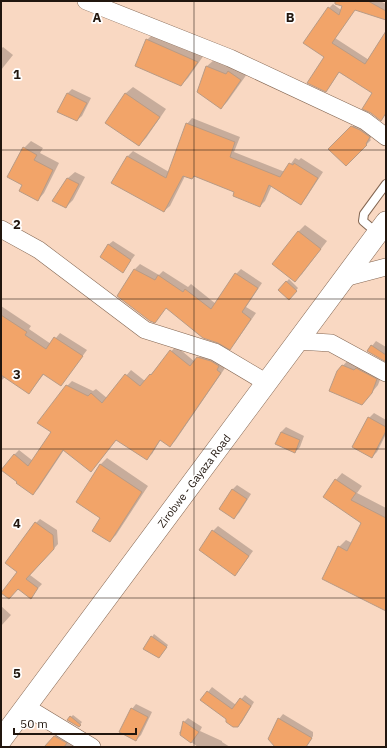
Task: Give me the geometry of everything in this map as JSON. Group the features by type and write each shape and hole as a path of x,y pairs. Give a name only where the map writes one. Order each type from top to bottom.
{"street":[{"path":"86,1 230,58 365,121 386,137"},
{"name":"Zirobwe - Gayaza Road","path":"1,740 382,228"},
{"path":"1,229 39,250 145,330 215,352 267,383"},
{"path":"344,278 386,267"},
{"path":"297,341 331,343 386,373"},
{"path":"26,707 92,747"}],"lane":[{"path":"382,228 363,220 364,214 386,184"}],"building":[{"path":"335,1 368,1 386,11 386,20 355,10 332,43 365,64 386,31 386,113 381,121 371,113 362,109 372,93 339,72 326,92 307,83 324,57 303,43 328,7 339,15 342,6 335,4"},
{"path":"146,39 198,62 181,86 135,66"},
{"path":"206,66 226,74 228,71 241,80 221,109 197,92"},
{"path":"67,93 87,103 77,121 57,112"},
{"path":"125,93 160,117 139,146 105,123"},
{"path":"186,123 235,142 230,157 280,177 289,163 293,165 294,163 318,178 301,205 269,185 260,207 233,196 234,192 194,176 192,179 183,176 164,212 111,183 127,156 166,178"},
{"path":"351,126 370,137 366,144 367,145 346,166 328,149"},
{"path":"23,147 37,155 34,160 53,170 38,201 19,191 22,185 7,177"},
{"path":"67,178 79,184 66,208 52,201"},
{"path":"298,231 321,249 295,282 272,264"},
{"path":"108,244 131,260 123,273 100,257"},
{"path":"134,269 155,280 158,275 183,292 185,289 211,309 235,273 258,288 242,312 251,319 230,350 218,343 203,338 166,308 155,323 150,321 117,296"},
{"path":"286,281 297,291 289,300 278,290"},
{"path":"1,315 27,332 25,335 46,349 54,337 83,356 61,386 43,374 29,394 1,375"},
{"path":"371,345 386,355 386,362 367,351"},
{"path":"170,350 190,366 197,357 211,361 219,366 217,370 221,373 170,447 160,440 147,460 116,440 91,472 63,450 33,495 1,470 14,454 28,466 51,432 37,423 66,385 88,396 91,393 102,403 125,374 140,386 150,374 151,375"},
{"path":"342,365 354,370 356,368 377,379 372,393 362,405 329,391 337,371"},
{"path":"368,417 386,427 386,431 372,458 352,447"},
{"path":"281,432 300,440 295,453 275,444"},
{"path":"100,464 142,492 110,542 92,531 100,518 76,502"},
{"path":"335,479 356,493 351,500 386,518 386,611 322,579 338,546 347,551 361,523 323,497"},
{"path":"232,489 247,499 234,519 219,509"},
{"path":"35,522 53,535 54,549 26,579 38,588 31,599 18,589 9,599 1,593 17,572 5,563"},
{"path":"212,530 249,556 235,576 199,550"},
{"path":"151,636 167,647 159,658 143,649"},
{"path":"207,691 232,709 240,698 251,706 238,727 233,727 226,722 226,719 200,700"},
{"path":"131,708 148,717 136,741 119,732"},
{"path":"70,716 81,725 79,727 67,720"},
{"path":"278,718 312,738 306,747 275,747 268,739"},
{"path":"183,721 199,732 191,743 180,735"},
{"path":"54,736 67,743 64,747 44,747"}]}
